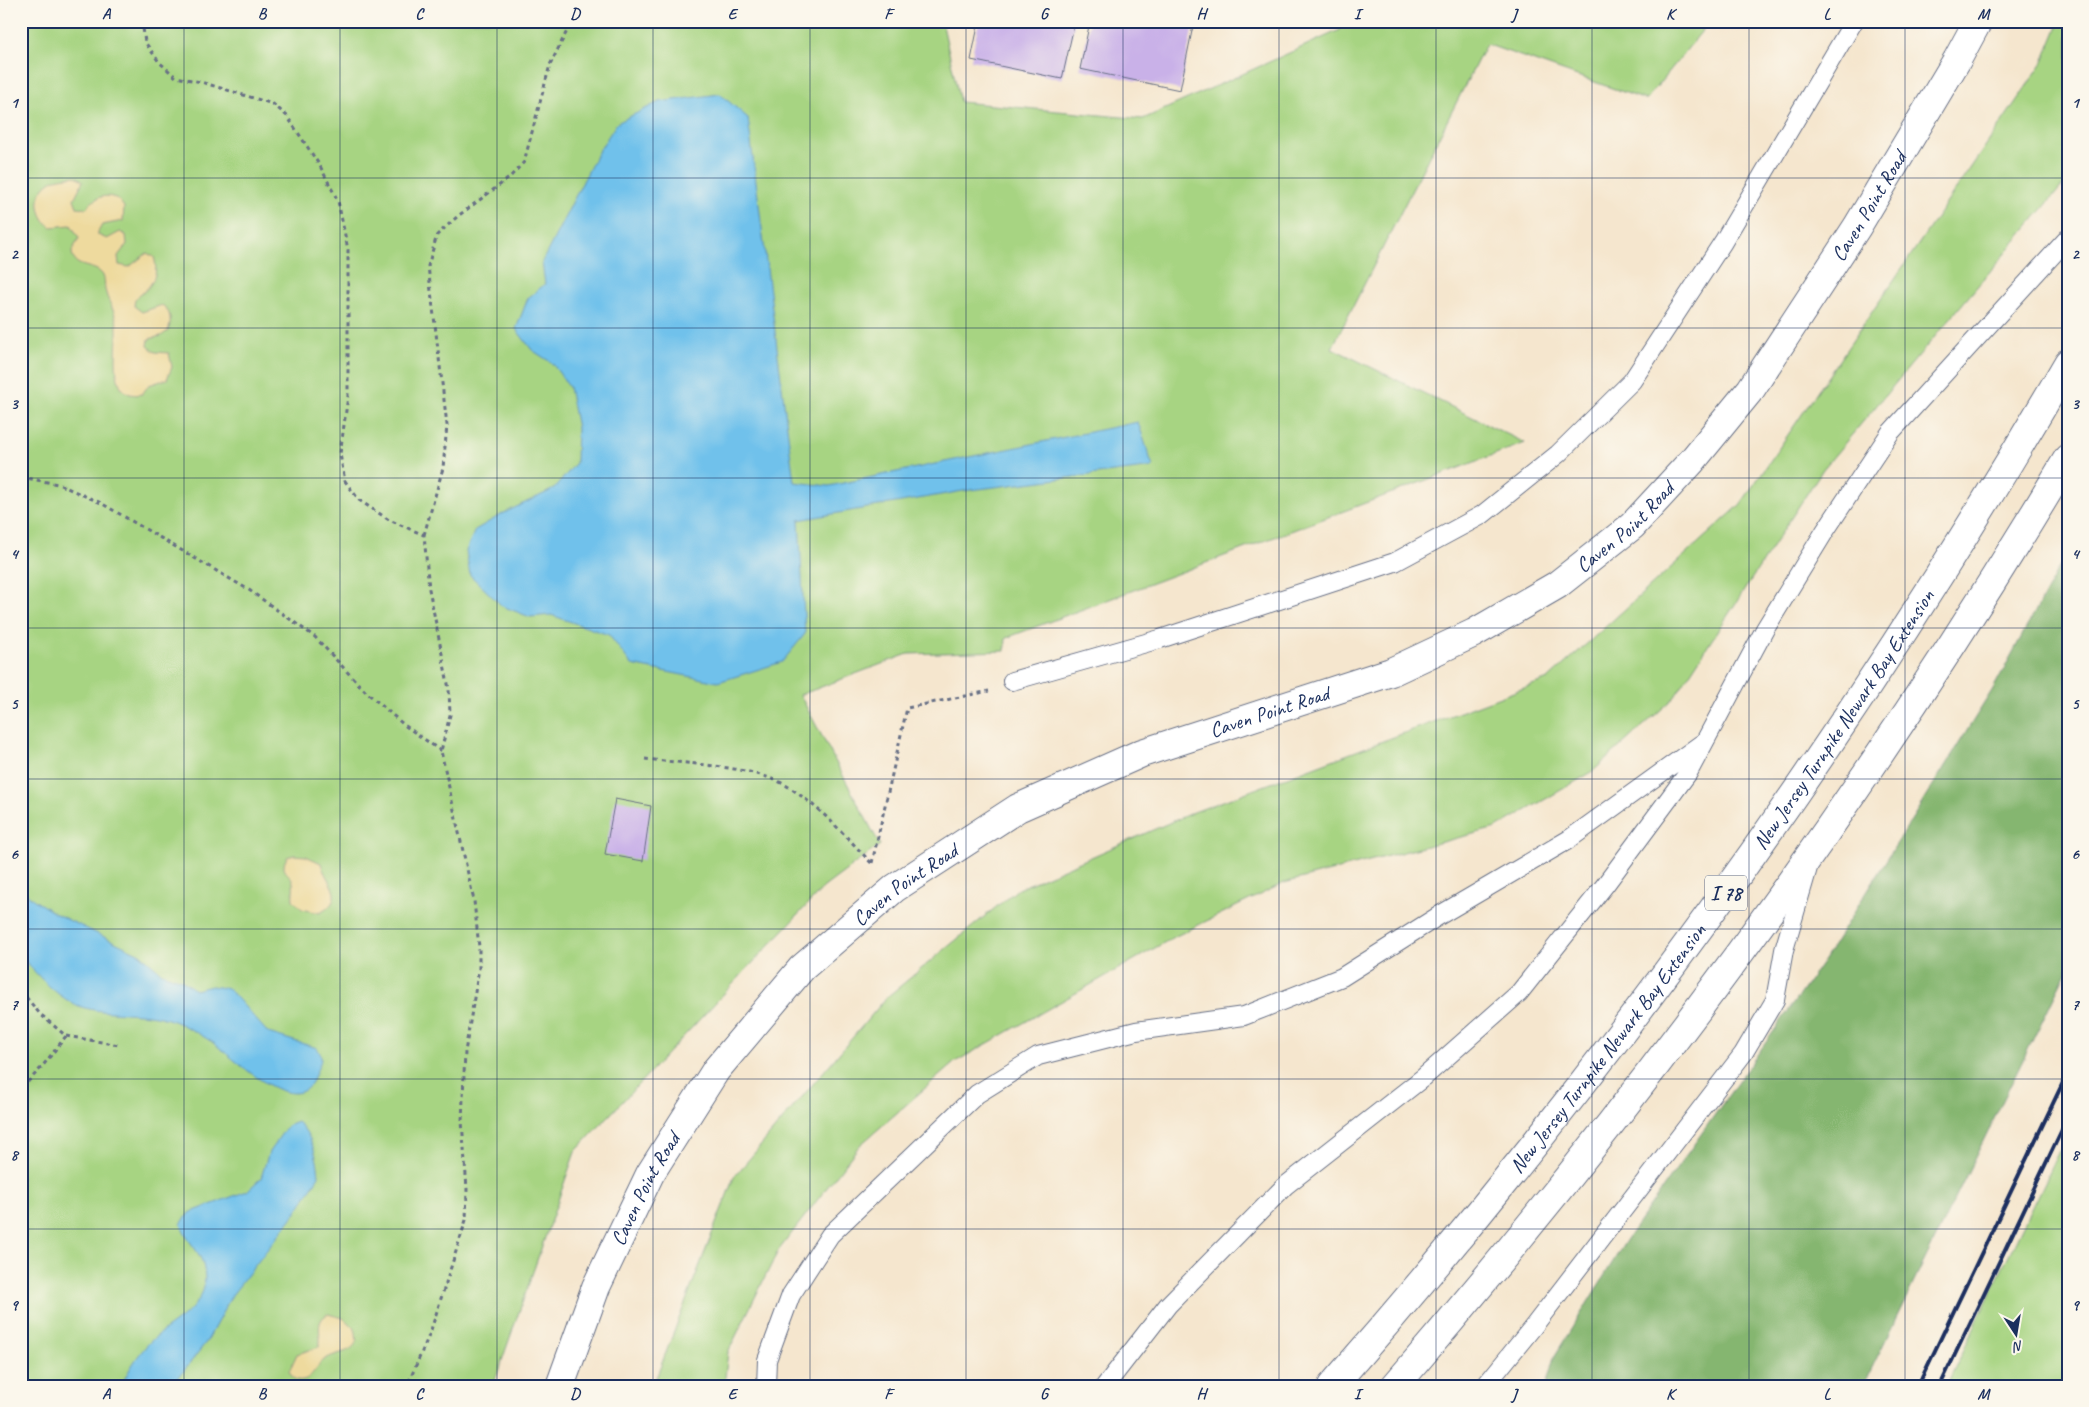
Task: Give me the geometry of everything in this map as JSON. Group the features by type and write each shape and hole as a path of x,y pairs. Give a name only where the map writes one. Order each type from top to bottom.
{"main road":[{"name":"Caven Point Road","path":"560,1386 596,1287 650,1174 716,1070 802,968 895,888 1018,808 1133,757 1391,672 1474,633 1557,585 1632,526 1692,461 1751,389 1857,227 1957,60 1978,21"},
{"name":"New Jersey Turnpike Newark Bay Extension","path":"1332,1386 1429,1274 1529,1153 1624,1031 1718,905 1818,762 1915,614 1977,516 2068,363"},
{"name":"I 78","path":"1395,1386 1525,1232 1632,1098 1812,854 1906,716 2068,458"}],"lane":[{"path":"1012,681 1160,639 1395,562 1482,515 1558,454 1632,381 1723,242 1854,21"},
{"path":"1105,1386 1168,1305 1285,1186 1424,1077 1519,993 1605,885 1682,781 1765,629 1825,531 1890,433 2068,238"},
{"path":"766,1386 768,1360 790,1295 830,1235 977,1094 1038,1056 1136,1031 1244,1016 1342,977 1440,915 1568,840 1705,741"},
{"path":"1485,1386 1533,1327 1743,1054 1775,1000 1784,950 1812,854"}],"path":[{"path":"142,21 145,42 159,62 176,77 201,82 273,104 287,116 320,166 338,201 348,250 348,396 340,454 345,480 359,500 389,520 424,535"},
{"path":"407,1386 430,1333 466,1220 467,1189 462,1122 465,1052 477,991 479,947 474,901 441,751 450,715 448,689 429,589 424,535 443,468 448,425 428,266 437,235 458,216 509,178 524,162 550,65 572,21"},
{"path":"21,477 58,484 101,502 249,590 315,637 365,691 404,725 441,751"},
{"path":"872,864 907,708 989,691"},
{"path":"645,759 743,770 785,786 823,813 895,888"},
{"path":"21,992 40,1014 66,1036 119,1045"},
{"path":"21,1089 42,1068 66,1036"}],"green space":[{"path":"21,21 942,21 960,102 1143,119 1340,30 1344,21 1710,21 1646,100 1486,44 1332,348 1525,443 1006,638 1005,651 908,654 800,695 880,845 824,887 575,1152 493,1386 21,1386"},
{"path":"2060,21 2068,21 2068,179 1823,469 1674,698 1592,772 1496,828 1284,883 1176,936 955,1062 859,1146 778,1251 728,1352 724,1386 653,1386 734,1177 887,997 1018,889 1194,812 1548,679 1740,505 2043,62"},
{"path":"2068,551 2068,968 1863,1386 1546,1386 1554,1357 1627,1239 1824,960 1993,689"},
{"path":"2068,1132 2068,1386 1946,1386"}],"sand":[{"path":"76,176 83,181 74,199 77,207 86,208 100,197 109,196 118,199 124,207 123,221 102,225 98,232 98,235 107,239 120,232 126,235 127,244 118,256 119,265 129,267 147,253 154,257 156,264 155,276 145,291 135,299 134,306 142,312 162,305 169,313 170,324 168,331 161,336 149,339 148,346 155,352 169,353 172,367 167,379 149,385 142,394 130,394 122,388 118,379 116,367 116,319 106,294 103,276 100,272 75,261 72,251 79,238 71,225 51,227 45,222 39,209 40,195 49,183 58,178"},
{"path":"294,855 306,856 321,863 333,889 333,901 329,907 320,913 302,909 293,900 292,879 284,867 287,857"},
{"path":"328,1314 343,1318 355,1329 356,1343 352,1348 324,1360 308,1378 304,1380 294,1379 289,1371 297,1354 319,1347 321,1321"}],"water":[{"path":"720,94 748,118 794,482 829,486 1138,422 1153,467 963,491 799,520 805,634 782,662 718,682 632,665 609,635 551,615 530,617 502,606 470,575 466,551 475,530 506,512 554,489 576,463 577,428 569,387 552,363 532,350 516,329 528,298 545,284 542,262 598,152 617,123 659,102"},
{"path":"21,892 25,892 56,914 140,954 162,973 182,980 195,990 212,986 229,989 268,1033 317,1048 321,1058 315,1075 307,1089 295,1093 281,1090 265,1082 249,1072 212,1042 191,1029 168,1019 157,1016 84,1008 66,1000 45,983 21,956"},
{"path":"297,1122 306,1132 313,1146 319,1176 295,1214 232,1295 207,1341 172,1386 121,1386 134,1362 146,1346 190,1310 198,1301 203,1291 205,1278 203,1264 198,1253 185,1235 181,1224 189,1213 247,1191 261,1178 269,1152 287,1126"}],"building":[{"path":"979,21 1075,21 1062,79 971,60"},
{"path":"1090,21 1194,21 1180,90 1080,69"},
{"path":"615,799 651,806 643,861 605,854"}],"railway":[{"path":"1918,1386 2068,1072"},
{"path":"1940,1386 2068,1117"}]}
